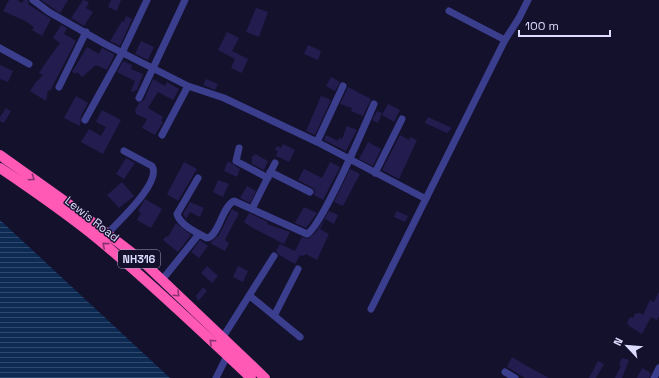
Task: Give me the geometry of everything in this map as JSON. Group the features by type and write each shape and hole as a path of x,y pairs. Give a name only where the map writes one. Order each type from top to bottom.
{"highway":[{"name":"NH316","path":"0,155 108,234 162,280 265,378"},
{"name":"Lewis Road","path":"0,168 37,193 98,239 251,378"}],"street":[{"path":"33,0 49,12 122,53 188,86 224,98 316,142 348,160 375,172 426,199"},
{"path":"85,120 122,53 147,0"},
{"path":"139,98 185,0"},
{"path":"371,309 505,40 528,0"},
{"path":"449,11 505,40"},
{"path":"59,87 86,32"},
{"path":"0,48 29,64"},
{"path":"162,134 188,86"},
{"path":"316,142 343,86"},
{"path":"198,178 177,214 182,221 207,238 212,236 231,201 252,209 300,233 309,233 317,222 374,104"},
{"path":"375,172 402,119"},
{"path":"239,148 236,161 310,192"},
{"path":"108,234 150,186 154,174 152,166 124,151"},
{"path":"252,209 275,163"},
{"path":"162,280 199,234"},
{"path":"223,337 274,256"},
{"path":"274,316 298,269"},
{"path":"250,296 300,337"},
{"path":"216,378 227,356"},
{"path":"654,378 659,368"},
{"path":"504,372 515,378"}],"water":[{"path":"0,220 170,378 0,378"}],"building":[{"path":"9,0 17,0 22,3 24,0 28,0 29,5 51,19 42,36 32,30 34,27 25,21 3,11"},
{"path":"41,0 68,0 60,13"},
{"path":"83,0 89,2 86,8 93,12 84,26 71,18"},
{"path":"111,0 121,0 117,11 108,7"},
{"path":"256,8 268,12 259,37 246,32"},
{"path":"126,16 132,19 120,46 110,41 122,21 124,22"},
{"path":"61,25 67,28 64,34 76,41 50,91 48,90 46,101 30,91 43,75 39,73 60,43 53,38"},
{"path":"227,32 239,38 232,51 248,59 242,73 231,68 235,59 218,50"},
{"path":"141,41 154,47 148,60 135,54"},
{"path":"308,45 321,51 318,60 304,54"},
{"path":"87,47 99,54 102,48 114,54 107,70 96,65 82,77 77,72 76,74 72,72"},
{"path":"123,61 132,65 131,69 143,74 137,90 134,92 131,91 135,81 117,72"},
{"path":"0,65 13,71 8,82 0,79"},
{"path":"331,77 340,82 335,91 326,86"},
{"path":"153,79 165,86 167,82 179,89 173,100 158,92 148,108 163,117 161,121 163,122 155,135 142,128 147,119 136,114 135,110 139,103 144,100"},
{"path":"206,79 218,84 215,90 203,85"},
{"path":"348,87 371,99 363,116 351,111 352,108 340,104"},
{"path":"76,96 88,103 81,116 80,126 64,118"},
{"path":"321,96 331,100 315,135 306,131"},
{"path":"388,104 400,110 394,122 382,115"},
{"path":"6,108 11,111 4,123 0,121 0,117"},
{"path":"102,110 121,120 103,154 81,142 89,129 101,136 106,127 96,122"},
{"path":"377,111 382,113 378,123 372,120"},
{"path":"428,117 452,128 447,133 425,123"},
{"path":"347,126 357,130 346,151 324,140 326,135 338,141 339,138 342,139"},
{"path":"400,135 409,140 410,137 417,140 399,179 382,170"},
{"path":"368,142 381,149 373,166 359,159"},
{"path":"283,144 295,150 289,162 276,156 278,151 275,150 277,146 281,148"},
{"path":"255,154 268,161 264,170 252,164 252,156"},
{"path":"126,158 135,163 124,179 116,174"},
{"path":"228,161 240,169 237,177 224,171"},
{"path":"184,162 197,169 178,201 167,194"},
{"path":"330,162 340,167 323,200 314,195 315,191 313,188 298,180 304,169 322,178"},
{"path":"350,169 360,174 343,206 334,202"},
{"path":"218,180 229,184 223,197 213,192"},
{"path":"122,182 134,196 119,208 107,195"},
{"path":"247,186 256,191 250,203 240,198"},
{"path":"145,199 162,209 151,228 137,220 141,213 138,211"},
{"path":"190,202 204,208 200,217 190,212 186,219 183,214"},
{"path":"304,207 317,213 306,228 295,223"},
{"path":"232,209 239,213 225,240 229,243 225,251 210,243 219,235"},
{"path":"329,211 338,215 334,224 325,219 320,229 329,234 317,260 306,254 303,256 300,255 295,264 279,255 276,251 280,244 295,251 302,237 308,239 317,231"},
{"path":"397,211 408,216 405,222 394,217"},
{"path":"249,213 268,222 267,224 290,232 284,244 244,222"},
{"path":"176,223 191,235 178,252 163,240 166,236 168,237"},
{"path":"200,240 208,246 199,258 191,252"},
{"path":"207,266 218,276 212,283 201,273"},
{"path":"238,266 248,271 243,282 233,277"},
{"path":"203,287 207,291 198,301 196,296"},
{"path":"659,292 659,316 657,320 651,317 642,334 629,326 627,323 630,317 633,318 635,314 640,313 643,315 650,300 654,302"},
{"path":"512,357 549,378 525,378 507,367"},
{"path":"622,358 629,360 622,378 615,378 621,366 619,365"},
{"path":"598,361 604,364 596,378 589,378"},
{"path":"642,368 651,373 649,378 637,378"}]}
